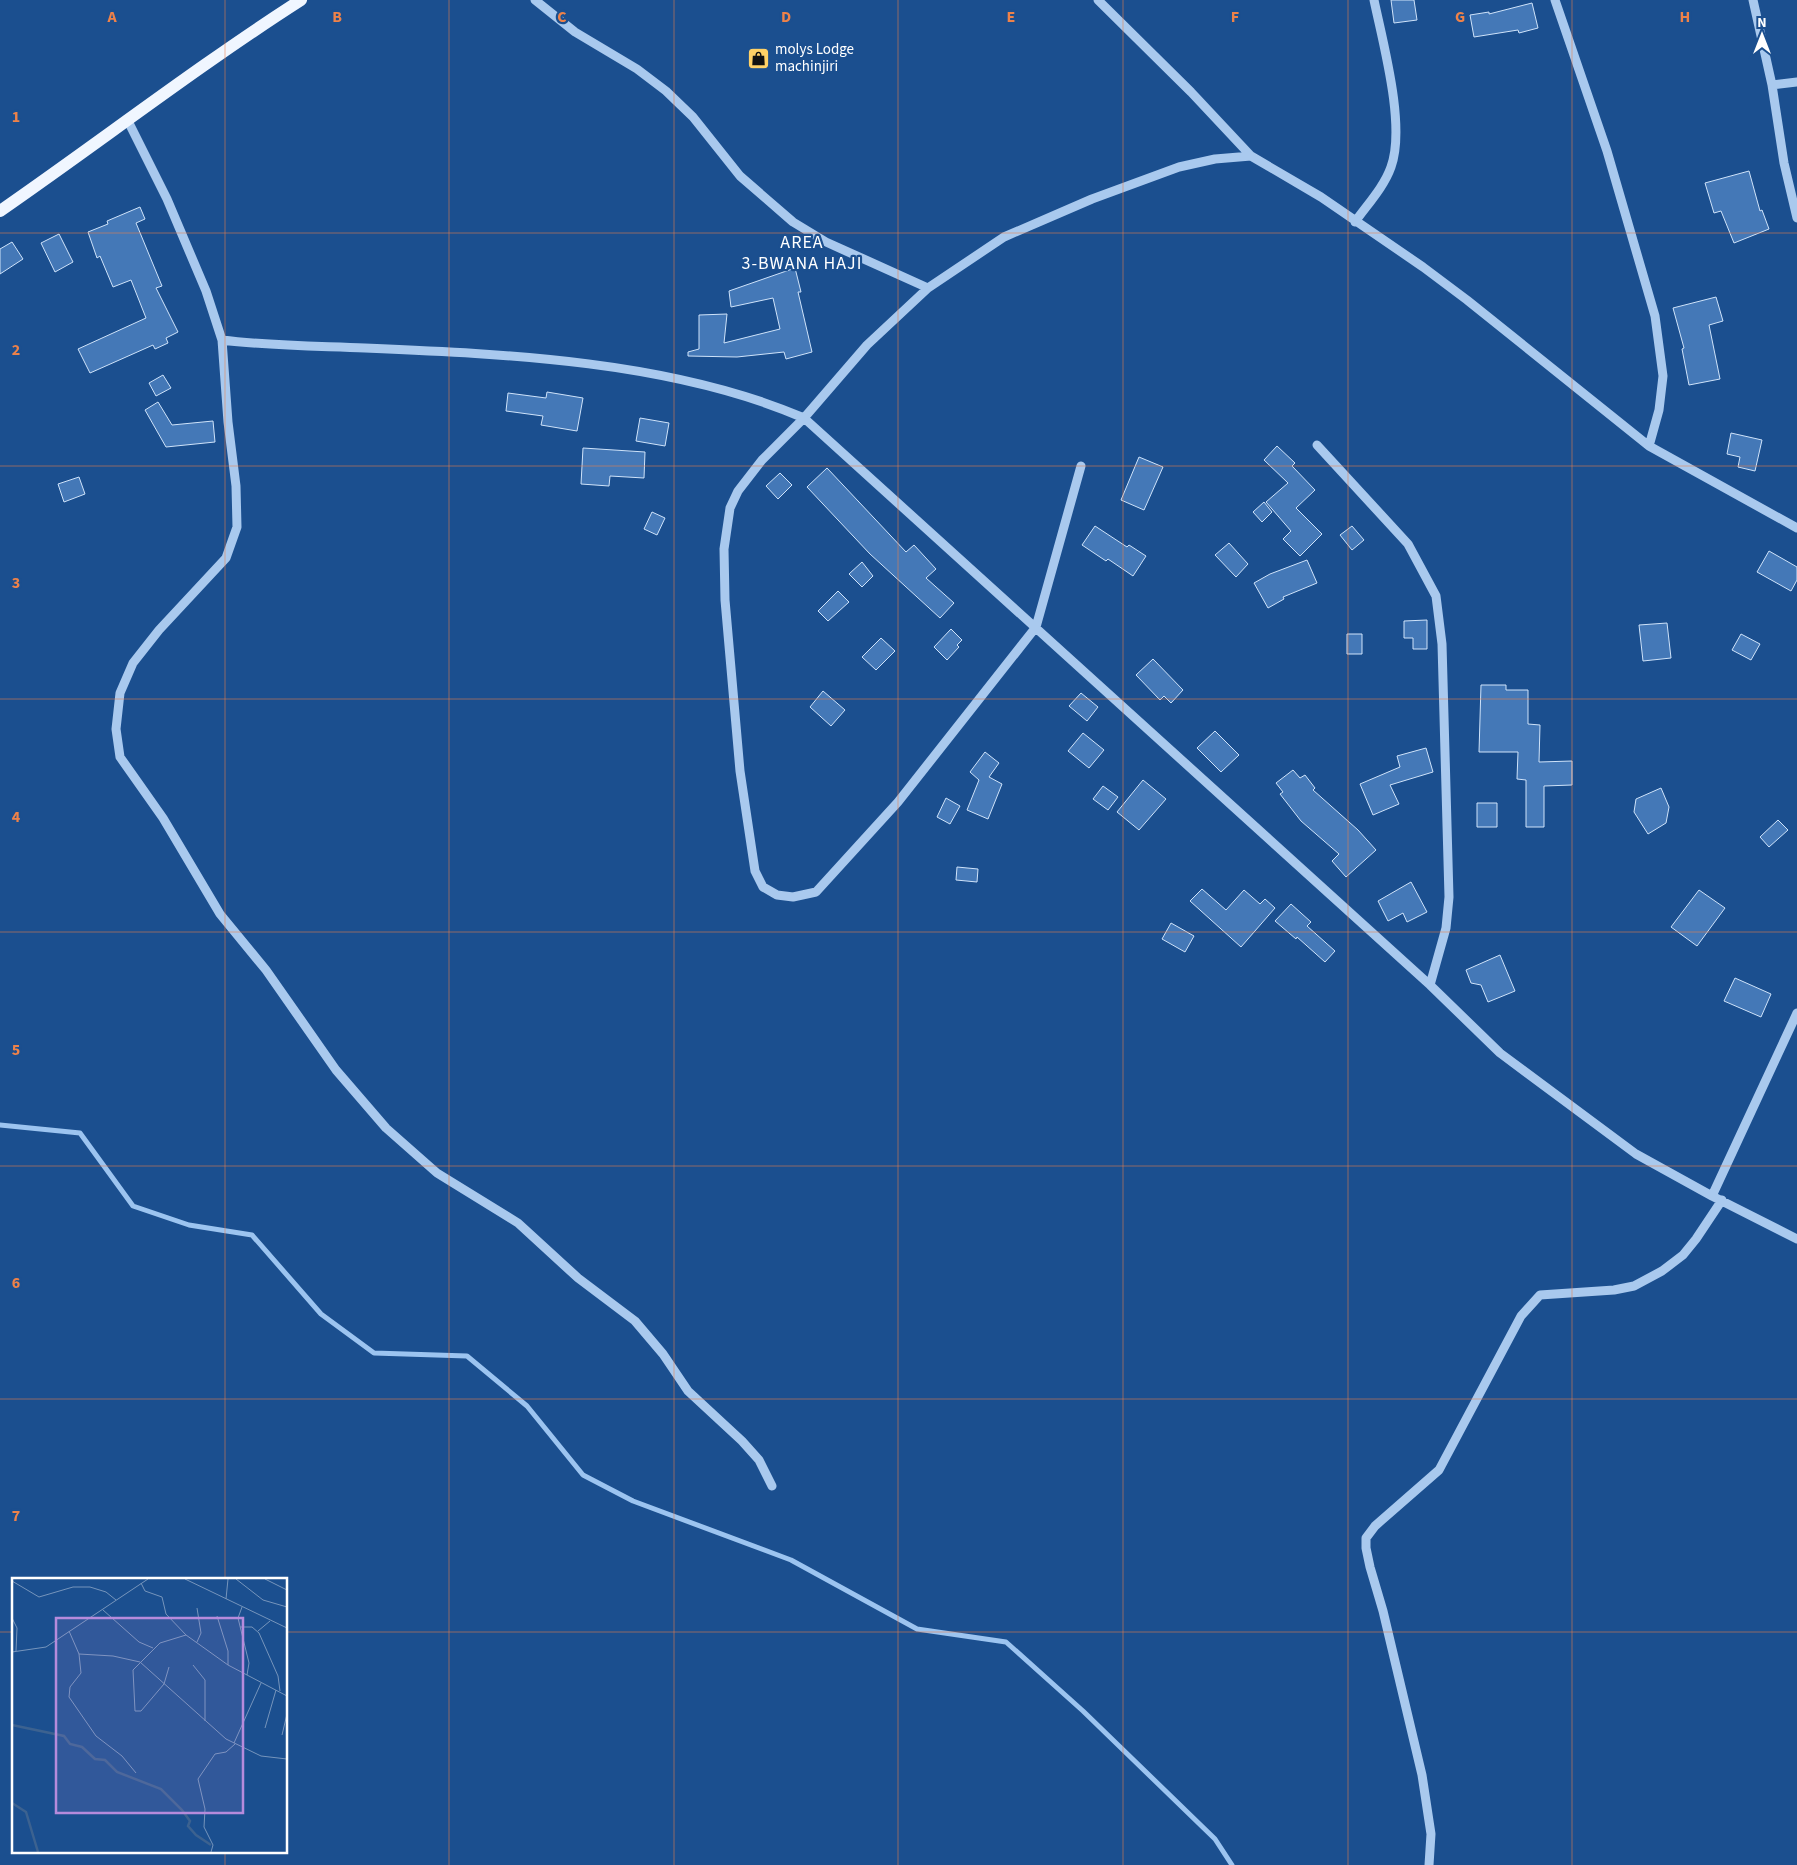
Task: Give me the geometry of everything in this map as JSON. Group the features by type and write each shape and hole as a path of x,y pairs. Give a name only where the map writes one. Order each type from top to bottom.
{"main road":[{"path":"0,211 71,162 128,119 301,0"}],"street":[{"path":"535,0 575,32 637,69 666,91 693,117 740,176 793,222 826,242 928,288"},
{"path":"1098,0 1191,92 1250,156 1321,197 1423,267 1649,446 1797,528"},
{"path":"1355,222 1391,168 1397,143 1396,119 1385,49 1374,0"},
{"path":"1555,0 1607,151 1655,316 1664,376 1659,410 1649,446"},
{"path":"1753,0 1772,85 1784,163 1797,218"},
{"path":"1772,85 1797,82"},
{"path":"128,119 167,199 206,291 222,340 228,422 236,486 236,527 226,558 159,630 134,663 120,693 116,729 120,757 163,818 220,914 266,970 336,1070 386,1128 437,1173 518,1222 578,1278 635,1321 663,1354 688,1391 742,1441 759,1460 772,1486"},
{"path":"1081,466 1036,627 898,802 816,892 793,897 777,895 763,887 755,871 740,771 724,600 724,549 730,508 738,491 762,460 804,418 867,345 928,288 1004,237 1092,199 1179,166 1215,159 1250,156"},
{"path":"222,340 547,359 643,373 712,387 776,406 804,418 1036,627 1245,820 1430,985 1500,1053 1636,1154 1712,1196 1797,1239"},
{"path":"1317,445 1408,544 1436,596 1442,644 1449,897 1446,928 1430,985"},
{"path":"1712,1196 1797,1013"},
{"path":"1428,1865 1431,1834 1422,1775 1383,1611 1370,1567 1366,1538 1375,1526 1439,1470 1521,1316 1530,1304 1540,1295 1614,1290 1634,1286 1662,1271 1683,1255 1722,1200"}],"building":[{"path":"1391,0 1414,0 1417,20 1394,23"},
{"path":"1532,3 1538,28 1519,33 1518,30 1474,37 1470,15 1489,12 1489,14"},
{"path":"1749,171 1760,211 1762,210 1769,229 1734,243 1721,211 1714,213 1705,183"},
{"path":"140,207 145,219 136,223 162,286 156,288 178,332 166,338 168,343 155,349 153,345 90,373 78,349 146,318 131,280 113,287 100,256 97,258 88,232 108,224 107,221"},
{"path":"59,234 73,262 55,272 41,243"},
{"path":"12,242 23,259 0,274 0,249"},
{"path":"795,268 801,292 798,292 812,352 786,359 784,352 737,357 688,356 688,352 699,349 699,315 727,314 724,343 780,329 773,298 731,307 729,291"},
{"path":"1716,297 1723,321 1709,325 1720,379 1689,385 1682,349 1684,348 1673,308"},
{"path":"163,375 171,388 156,396 149,383"},
{"path":"547,392 583,398 577,431 541,425 543,416 506,411 508,393 546,398"},
{"path":"158,402 172,425 213,421 215,442 166,447 145,410"},
{"path":"640,418 669,423 665,446 636,441"},
{"path":"1731,433 1762,440 1755,471 1738,467 1740,457 1727,454"},
{"path":"1277,446 1295,463 1292,466 1315,490 1296,508 1322,534 1300,556 1283,539 1291,531 1266,502 1288,483 1264,460"},
{"path":"583,448 645,452 644,478 610,476 609,486 581,484"},
{"path":"1139,457 1163,467 1144,510 1121,500"},
{"path":"827,468 906,552 914,545 936,569 926,578 954,603 940,618 870,554 807,487"},
{"path":"780,473 792,485 778,499 766,486"},
{"path":"79,477 85,494 64,502 58,484"},
{"path":"1264,502 1272,512 1262,522 1253,512"},
{"path":"652,512 665,518 657,535 644,529"},
{"path":"1095,526 1127,547 1129,545 1146,556 1133,576 1108,559 1106,561 1082,545"},
{"path":"1352,526 1364,540 1352,550 1340,535"},
{"path":"1229,543 1248,564 1236,577 1215,555"},
{"path":"1769,551 1797,567 1797,580 1791,591 1757,572"},
{"path":"1307,560 1317,583 1283,597 1284,599 1268,608 1254,583 1270,574"},
{"path":"862,562 873,576 862,587 849,574"},
{"path":"838,591 849,602 828,621 818,611"},
{"path":"1427,620 1427,649 1413,649 1413,638 1404,638 1404,621"},
{"path":"1667,623 1671,658 1643,661 1639,625"},
{"path":"951,629 962,640 957,645 959,647 947,660 934,647"},
{"path":"1347,634 1362,634 1362,654 1347,654"},
{"path":"1741,634 1760,644 1751,660 1732,650"},
{"path":"881,638 895,651 876,670 862,657"},
{"path":"1153,659 1183,690 1171,703 1164,696 1160,700 1136,675"},
{"path":"1481,685 1506,685 1506,690 1528,690 1528,724 1540,725 1539,762 1572,761 1572,785 1544,786 1544,827 1526,827 1526,780 1517,779 1518,752 1479,752"},
{"path":"823,691 845,710 831,726 810,707"},
{"path":"1081,693 1098,707 1087,721 1069,706"},
{"path":"1215,731 1239,755 1221,772 1197,748"},
{"path":"1083,733 1104,750 1089,768 1068,751"},
{"path":"1426,748 1433,772 1390,785 1399,804 1373,815 1360,784 1400,767 1397,756"},
{"path":"985,752 999,763 989,777 1002,784 988,819 967,810 979,780 970,772"},
{"path":"1293,770 1300,778 1305,775 1315,788 1313,790 1358,830 1376,850 1346,877 1332,861 1339,854 1301,821 1280,794 1283,792 1276,783"},
{"path":"1143,780 1166,799 1139,830 1117,812"},
{"path":"1103,786 1118,797 1108,810 1093,799"},
{"path":"1661,788 1669,807 1666,823 1648,834 1634,812 1636,799"},
{"path":"946,798 960,806 950,824 937,817"},
{"path":"1477,803 1497,803 1497,827 1477,827"},
{"path":"1778,820 1788,830 1769,847 1760,837"},
{"path":"957,867 978,869 977,882 956,880"},
{"path":"1411,882 1427,912 1407,922 1403,913 1388,921 1378,901"},
{"path":"1202,889 1226,910 1244,890 1260,904 1265,899 1275,908 1241,947 1190,901"},
{"path":"1699,890 1725,908 1697,946 1671,927"},
{"path":"1291,904 1311,922 1307,926 1335,951 1325,962 1297,937 1296,939 1275,921"},
{"path":"1171,923 1194,936 1185,952 1162,939"},
{"path":"1500,955 1515,991 1488,1002 1481,985 1471,983 1466,970"},
{"path":"1735,978 1771,994 1761,1017 1724,1001"}],"waterway":[{"path":"0,1125 80,1133 133,1206 189,1225 252,1235 321,1314 374,1353 467,1356 527,1406 583,1475 633,1501 791,1560 917,1629 1006,1642 1083,1711 1215,1839 1232,1865"}],"place":[{"name":"molys Lodge machinjiri","path":"759,58"}],"district":[{"name":"AREA 3-BWANA HAJI","path":"802,252"}]}
